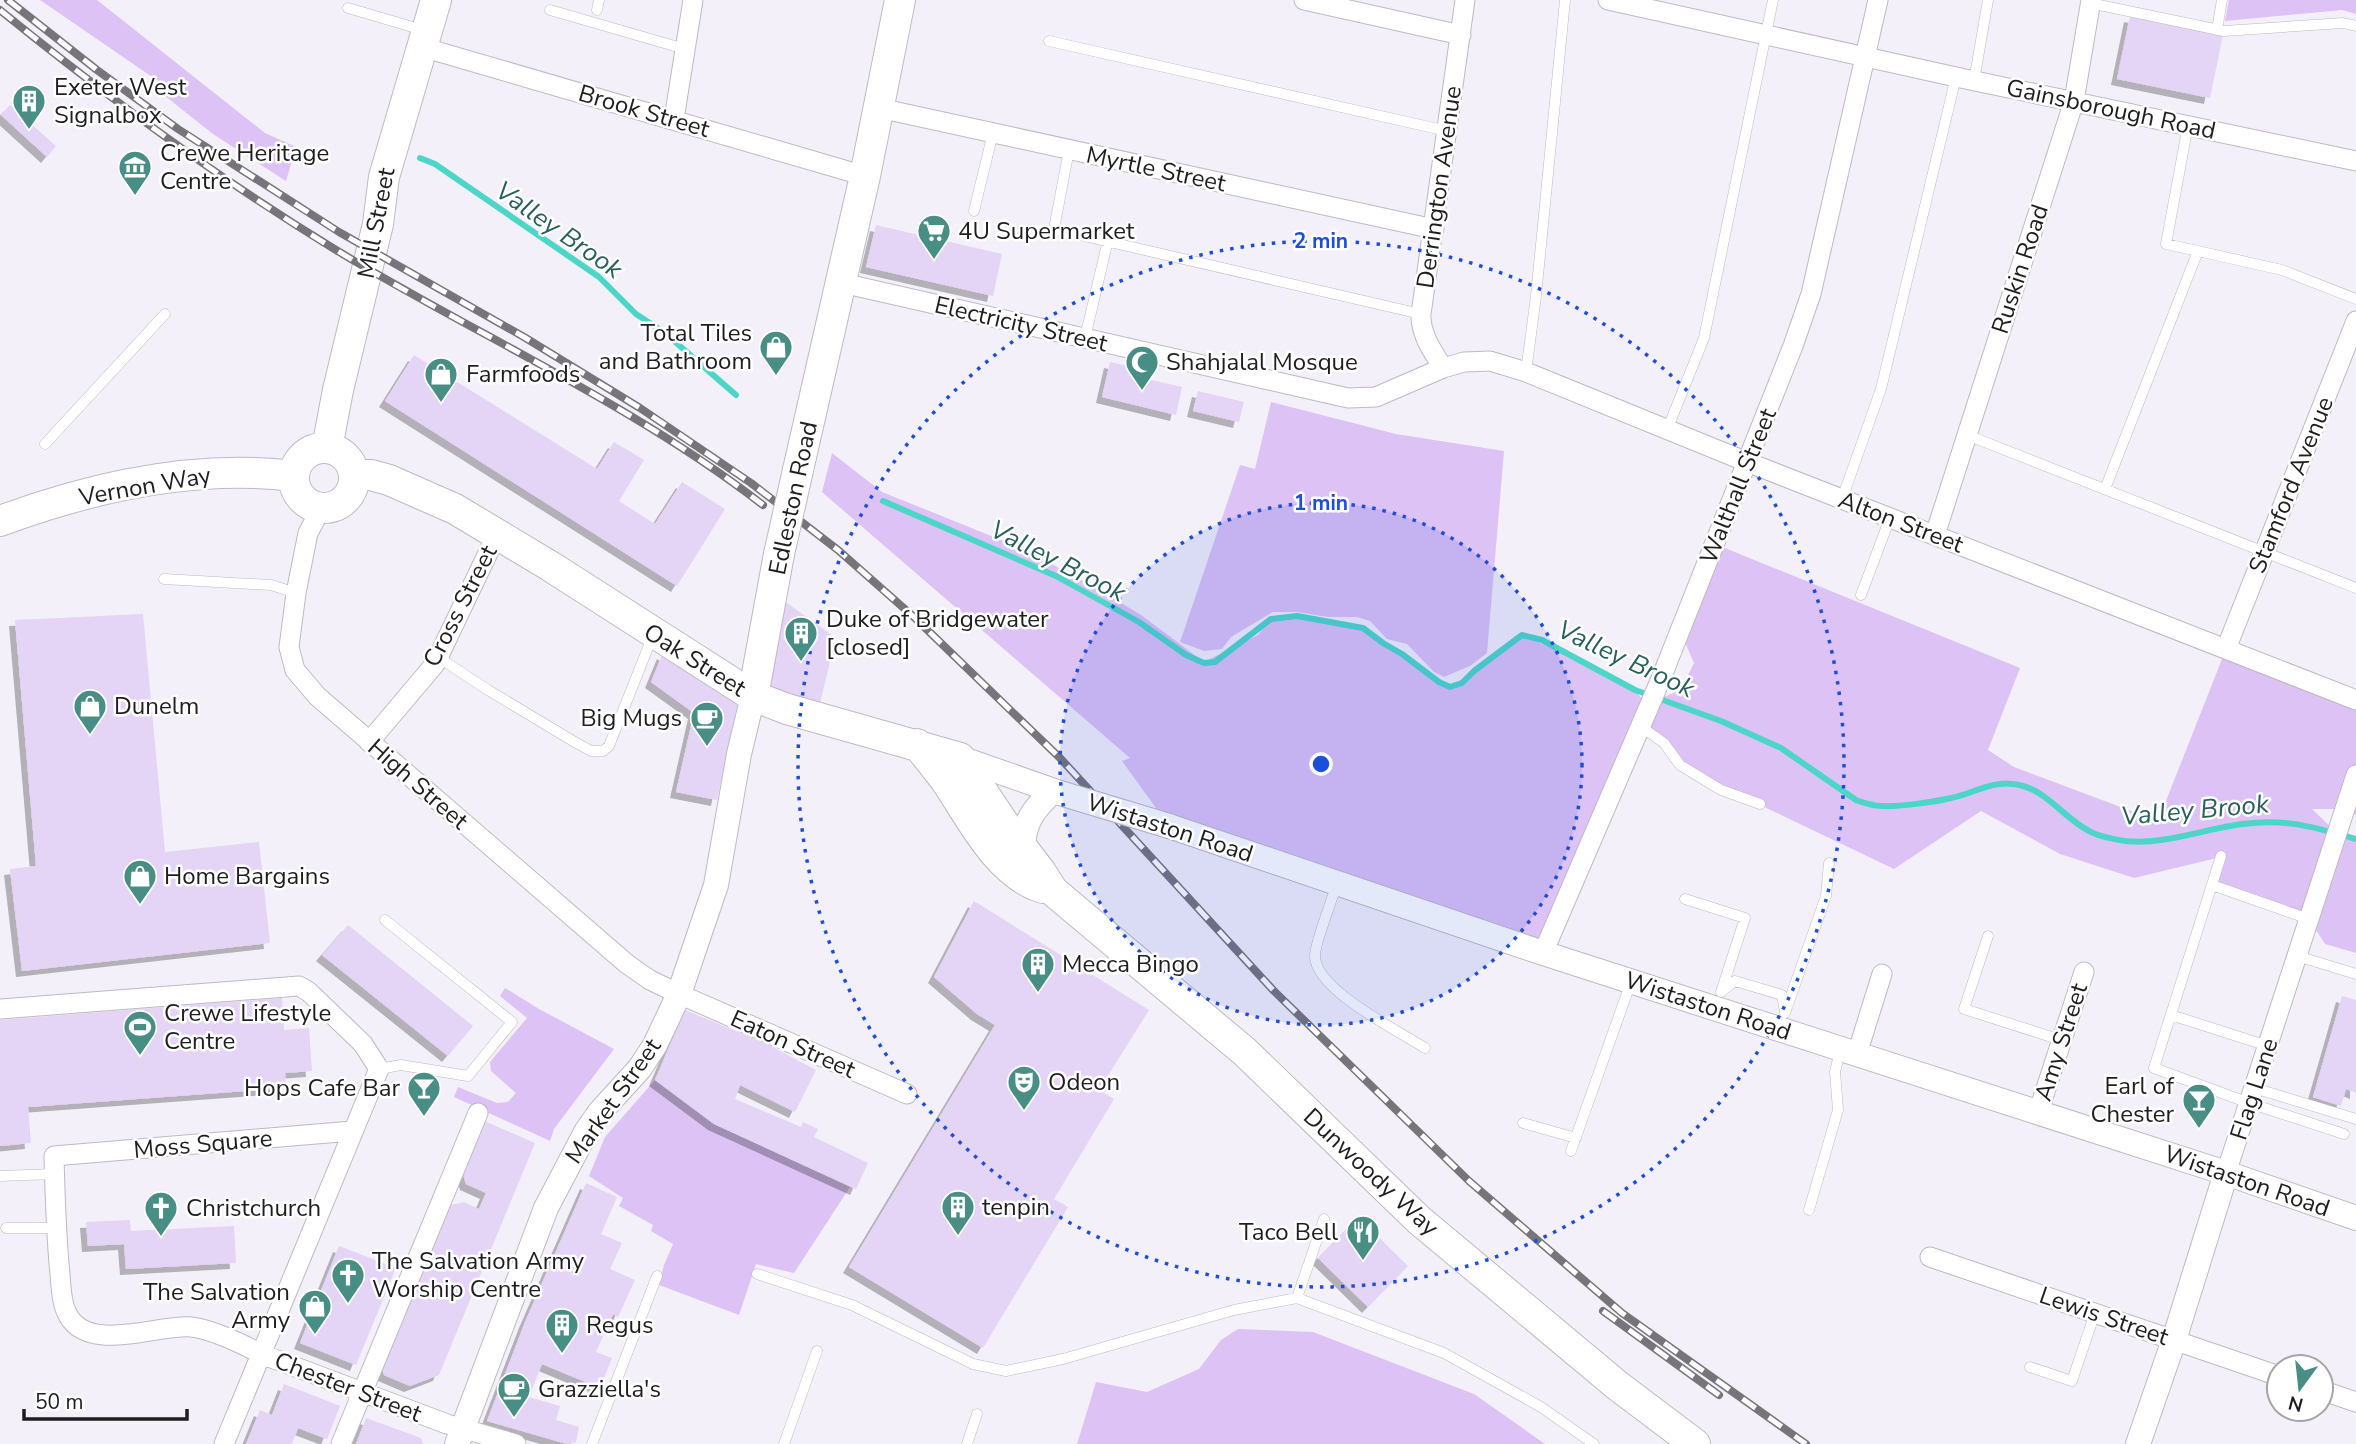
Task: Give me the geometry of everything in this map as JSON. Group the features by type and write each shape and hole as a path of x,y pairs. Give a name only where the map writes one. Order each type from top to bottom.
{"main road":[{"name":"Mill Street","path":"327,448 377,224 384,177 436,0"},
{"name":"Edleston Road","path":"753,696 779,554 842,283 900,0"},
{"path":"327,448 345,456 351,464 354,483 348,496 339,505 321,509 301,498 294,476 303,456 313,450 327,448"},
{"name":"Vernon Way","path":"0,521 93,492 162,479 219,472 266,472 294,476"},
{"name":"Oak Street","path":"354,475 370,475 433,498 497,534 753,696 788,709 960,758"},
{"name":"Dunwoody Way","path":"917,744 947,782 981,836 1008,866 1034,886 1053,891"},
{"name":"Dunwoody Way","path":"960,758 1053,891 1245,1052 1419,1220 1618,1386 1695,1444"}],"street":[{"path":"674,119 694,0"},
{"path":"1304,0 1461,36"},
{"name":"Derrington Avenue","path":"1443,368 1428,344 1420,322 1465,0"},
{"name":"Gainsborough Road","path":"1608,0 1965,79 2356,161"},
{"name":"Walthall Street","path":"1543,953 1660,681 1793,346 1811,294 1878,0"},
{"name":"Ruskin Road","path":"1935,536 2074,101 2090,1"},
{"name":"Brook Street","path":"424,39 674,119 865,176"},
{"name":"Myrtle Street","path":"879,108 1434,229"},
{"name":"Electricity Street","path":"842,283 1348,398 1376,397 1443,368"},
{"name":"Stamford Avenue","path":"2226,649 2356,321"},
{"name":"Alton Street","path":"1443,368 1464,362 1490,361 1526,372 1747,462 2356,700"},
{"name":"High Street","path":"321,509 308,533 296,593 289,647 295,670 317,696 627,964 650,980 678,994"},
{"name":"Cross Street","path":"369,742 435,664 497,534"},
{"name":"Edleston Road","path":"678,994 716,885 739,754 753,696"},
{"name":"Oak Street","path":"960,758 1057,792"},
{"name":"Flag Lane","path":"2138,1444 2356,775"},
{"path":"1024,852 1022,838 1028,820 1039,804 1057,792"},
{"name":"Wistaston Road","path":"1057,792 1169,826 1632,982 1718,1000 1782,1021 1849,1052 2226,1173 2356,1218"},
{"name":"Amy Street","path":"2038,1113 2084,972"},
{"path":"1849,1052 1882,974"},
{"path":"0,1009 299,986 309,992 363,1044 379,1069 224,1444"},
{"name":"Market Street","path":"459,1436 541,1218 572,1156 600,1112 640,1068 655,1045 678,994"},
{"name":"Eaton Street","path":"678,994 907,1094"},
{"path":"341,1444 478,1113"},
{"name":"Moss Square","path":"54,1165 352,1132"},
{"name":"Chester Street","path":"54,1165 55,1228 63,1303 67,1315 83,1329 107,1336 191,1327 239,1342 261,1354 447,1424 459,1436 516,1444"},
{"name":"Lewis Street","path":"1930,1256 2265,1371"},
{"path":"2335,1395 2356,1402"}],"lane":[{"path":"1526,372 1565,0"},
{"path":"1667,430 1704,338 1773,0"},
{"path":"1842,499 1881,389 1988,0"},
{"path":"2217,30 2222,0"},
{"path":"2090,1 2224,32 2343,23 2356,26"},
{"path":"348,8 424,39"},
{"path":"550,10 685,49"},
{"path":"1049,41 1447,131"},
{"path":"2188,125 2166,244 2282,270 2356,299"},
{"path":"974,211 993,133"},
{"path":"1069,149 1054,229 1421,314"},
{"path":"1086,338 1108,240"},
{"path":"2105,489 2198,251"},
{"path":"45,444 165,314"},
{"path":"1967,435 2356,588"},
{"path":"1861,595 1890,518"},
{"path":"164,579 271,585 296,593"},
{"path":"438,657 573,741 591,751 603,751 609,746 654,634"},
{"path":"1640,725 1664,743 1679,765 1721,790 1760,804"},
{"path":"2221,856 2154,1068 2252,1096 2356,1119"},
{"path":"1782,1021 1826,896 1829,863"},
{"path":"1337,883 1314,956 1320,972 1345,999 1425,1048"},
{"path":"2212,885 2309,919"},
{"path":"1685,899 1745,918 1718,1000"},
{"path":"379,1069 401,1065 468,1076 512,1022 385,920"},
{"path":"1988,936 1964,1009 2061,1041"},
{"path":"2297,956 2356,974"},
{"path":"1718,1000 1735,981 1782,995 1782,1021"},
{"path":"1571,1151 1632,982"},
{"path":"2171,1015 2268,1046"},
{"path":"1809,1210 1838,1110 1835,1073 1849,1052"},
{"path":"2252,1096 2344,1134"},
{"path":"1523,1122 1576,1138"},
{"path":"0,1176 54,1165"},
{"path":"1297,1298 1324,1219"},
{"path":"6,1228 55,1228"},
{"path":"757,1274 852,1306 973,1364 1006,1371 1063,1359 1234,1310 1297,1298 1444,1353 1541,1407 1594,1444"},
{"path":"592,1444 657,1276"},
{"path":"2030,1367 2072,1381 2095,1313"},
{"path":"785,1444 817,1351"},
{"path":"967,1444 977,1414"}],"shaded area":[{"path":"40,0 97,0 265,133 296,147 286,181 213,134 160,92 161,83"},
{"path":"2229,0 2356,0 2356,14 2342,10 2225,21"},
{"path":"1271,402 1396,434 1504,451 1487,653 1470,666 1444,677 1434,672 1407,644 1387,639 1370,621 1357,617 1328,617 1297,612 1273,612 1231,637 1222,649 1204,651 1180,642 1240,465 1255,469"},
{"path":"832,453 882,492 1026,550 1103,592 1141,615 1204,662 1258,635 1271,619 1297,616 1363,628 1450,687 1462,683 1522,635 1594,667 1635,690 1648,707 1681,690 1694,663 1680,631 1720,546 2020,668 1988,750 2014,767 2158,821 2226,649 2356,700 2356,815 2344,809 2312,809 2337,833 2356,839 2356,953 2325,944 2309,919 2212,885 2221,857 2134,878 2060,854 1981,811 1894,869 1687,770 1640,726 1543,953 1169,826 1122,761 1130,758 822,492"},
{"path":"505,988 614,1049 554,1129 550,1141 454,1097 458,1087 497,1103 508,1102 516,1093 491,1071 490,1062 527,1018 500,996"},
{"path":"655,1080 714,1124 850,1187 794,1273 756,1264 739,1315 659,1285 673,1244 651,1231 653,1225 619,1206 623,1198 589,1176 605,1137"},
{"path":"1238,1329 1313,1332 1474,1394 1545,1444 1077,1444 1096,1382 1147,1392 1199,1369 1221,1340"}],"building":[{"path":"2130,16 2223,35 2210,98 2117,79"},
{"name":"Exeter West Signalbox","path":"10,105 56,146 47,157 1,115"},
{"name":"4U Supermarket","path":"876,225 1002,254 993,296 866,267"},
{"path":"414,355 597,469 614,442 644,460 619,501 655,524 682,482 725,509 677,586 385,401"},
{"name":"Shahjalal Mosque","path":"1110,362 1145,370 1143,378 1182,387 1176,415 1102,397"},
{"path":"1198,391 1244,402 1239,422 1193,411"},
{"name":"Duke of Bridgewater [closed]","path":"783,600 836,638 820,703 767,688"},
{"path":"143,614 165,852 259,842 270,943 22,971 10,869 36,866 15,620"},
{"path":"663,653 738,702 717,800 676,792 694,713 651,682"},
{"path":"974,901 1149,1010 1099,1090 1114,1099 1054,1199 1068,1207 983,1348 849,1267 995,1025 977,1014 934,977"},
{"path":"348,925 473,1026 448,1056 322,955"},
{"path":"2342,996 2356,1000 2356,1093 2346,1089 2341,1106 2313,1097"},
{"name":"Crewe Lifestyle Centre","path":"282,998 284,1030 309,1028 312,1071 285,1073 286,1088 28,1107 31,1143 0,1146 0,1020"},
{"path":"685,1010 765,1043 816,1070 795,1112 740,1085 735,1099 801,1127 803,1122 818,1129 814,1137 868,1163 856,1189 714,1124 655,1080"},
{"path":"482,1120 535,1143 439,1375 410,1386 384,1375 380,1362 446,1206 464,1202 479,1209 486,1193 466,1184 461,1168"},
{"path":"586,1183 617,1197 601,1234 622,1243 610,1269 635,1280 618,1317 613,1314 596,1352 612,1358 600,1388 542,1364 529,1397 560,1406 556,1420 579,1427 576,1442 567,1444 487,1421 525,1322"},
{"name":"Taco Bell","path":"1358,1217 1408,1266 1368,1307 1318,1258"},
{"name":"Christchurch","path":"130,1220 131,1231 234,1226 236,1263 126,1269 124,1244 88,1246 86,1222"},
{"name":"The Salvation Army Worship Centre","path":"339,1246 396,1268 356,1365 300,1343"},
{"path":"284,1384 340,1406 327,1439 298,1428 292,1444 246,1444 260,1410 272,1415"},
{"path":"366,1418 421,1438 423,1444 356,1444"}],"waterway":[{"name":"Valley Brook","path":"420,158 435,164 599,277 636,314 665,333 736,395"},
{"name":"Valley Brook","path":"883,501 1056,576 1139,622 1186,655 1204,663 1215,662 1271,619 1297,616 1363,628 1450,687 1462,683 1522,635 1542,640 1635,690 1721,721 1781,748 1856,800 1869,804 1889,806 1926,803 1997,784 2013,784 2024,786 2044,796 2079,825 2106,838 2138,842 2164,840 2248,823 2279,822 2308,826 2356,839"}],"railway":[{"path":"8,0 178,129 339,232 524,337 640,408 751,483 838,550 915,618 1060,758 1274,991 1469,1181 1622,1313 1806,1444"},
{"path":"0,10 164,136 292,223 661,434 763,505"},
{"path":"1603,1311 1719,1395"}],"place":[{"name":"Exeter West Signalbox","path":"29,131"},
{"name":"Crewe Heritage Centre","path":"135,197"},
{"name":"4U Supermarket","path":"934,261"},
{"name":"Total Tiles and Bathroom","path":"776,377"},
{"name":"Shahjalal Mosque","path":"1142,392"},
{"name":"Farmfoods","path":"441,404"},
{"name":"Duke of Bridgewater [closed]","path":"801,663"},
{"name":"Dunelm","path":"90,736"},
{"name":"Big Mugs","path":"707,748"},
{"name":"Home Bargains","path":"140,906"},
{"name":"Mecca Bingo","path":"1038,994"},
{"name":"Crewe Lifestyle Centre","path":"140,1057"},
{"name":"Odeon","path":"1024,1112"},
{"name":"Hops Cafe Bar","path":"424,1118"},
{"name":"Earl of Chester","path":"2199,1130"},
{"name":"tenpin","path":"958,1237"},
{"name":"Christchurch","path":"161,1238"},
{"name":"Taco Bell","path":"1363,1262"},
{"name":"The Salvation Army Worship Centre","path":"348,1305"},
{"name":"The Salvation Army","path":"315,1336"},
{"name":"Regus","path":"562,1355"},
{"name":"Grazziella's","path":"514,1419"}]}
